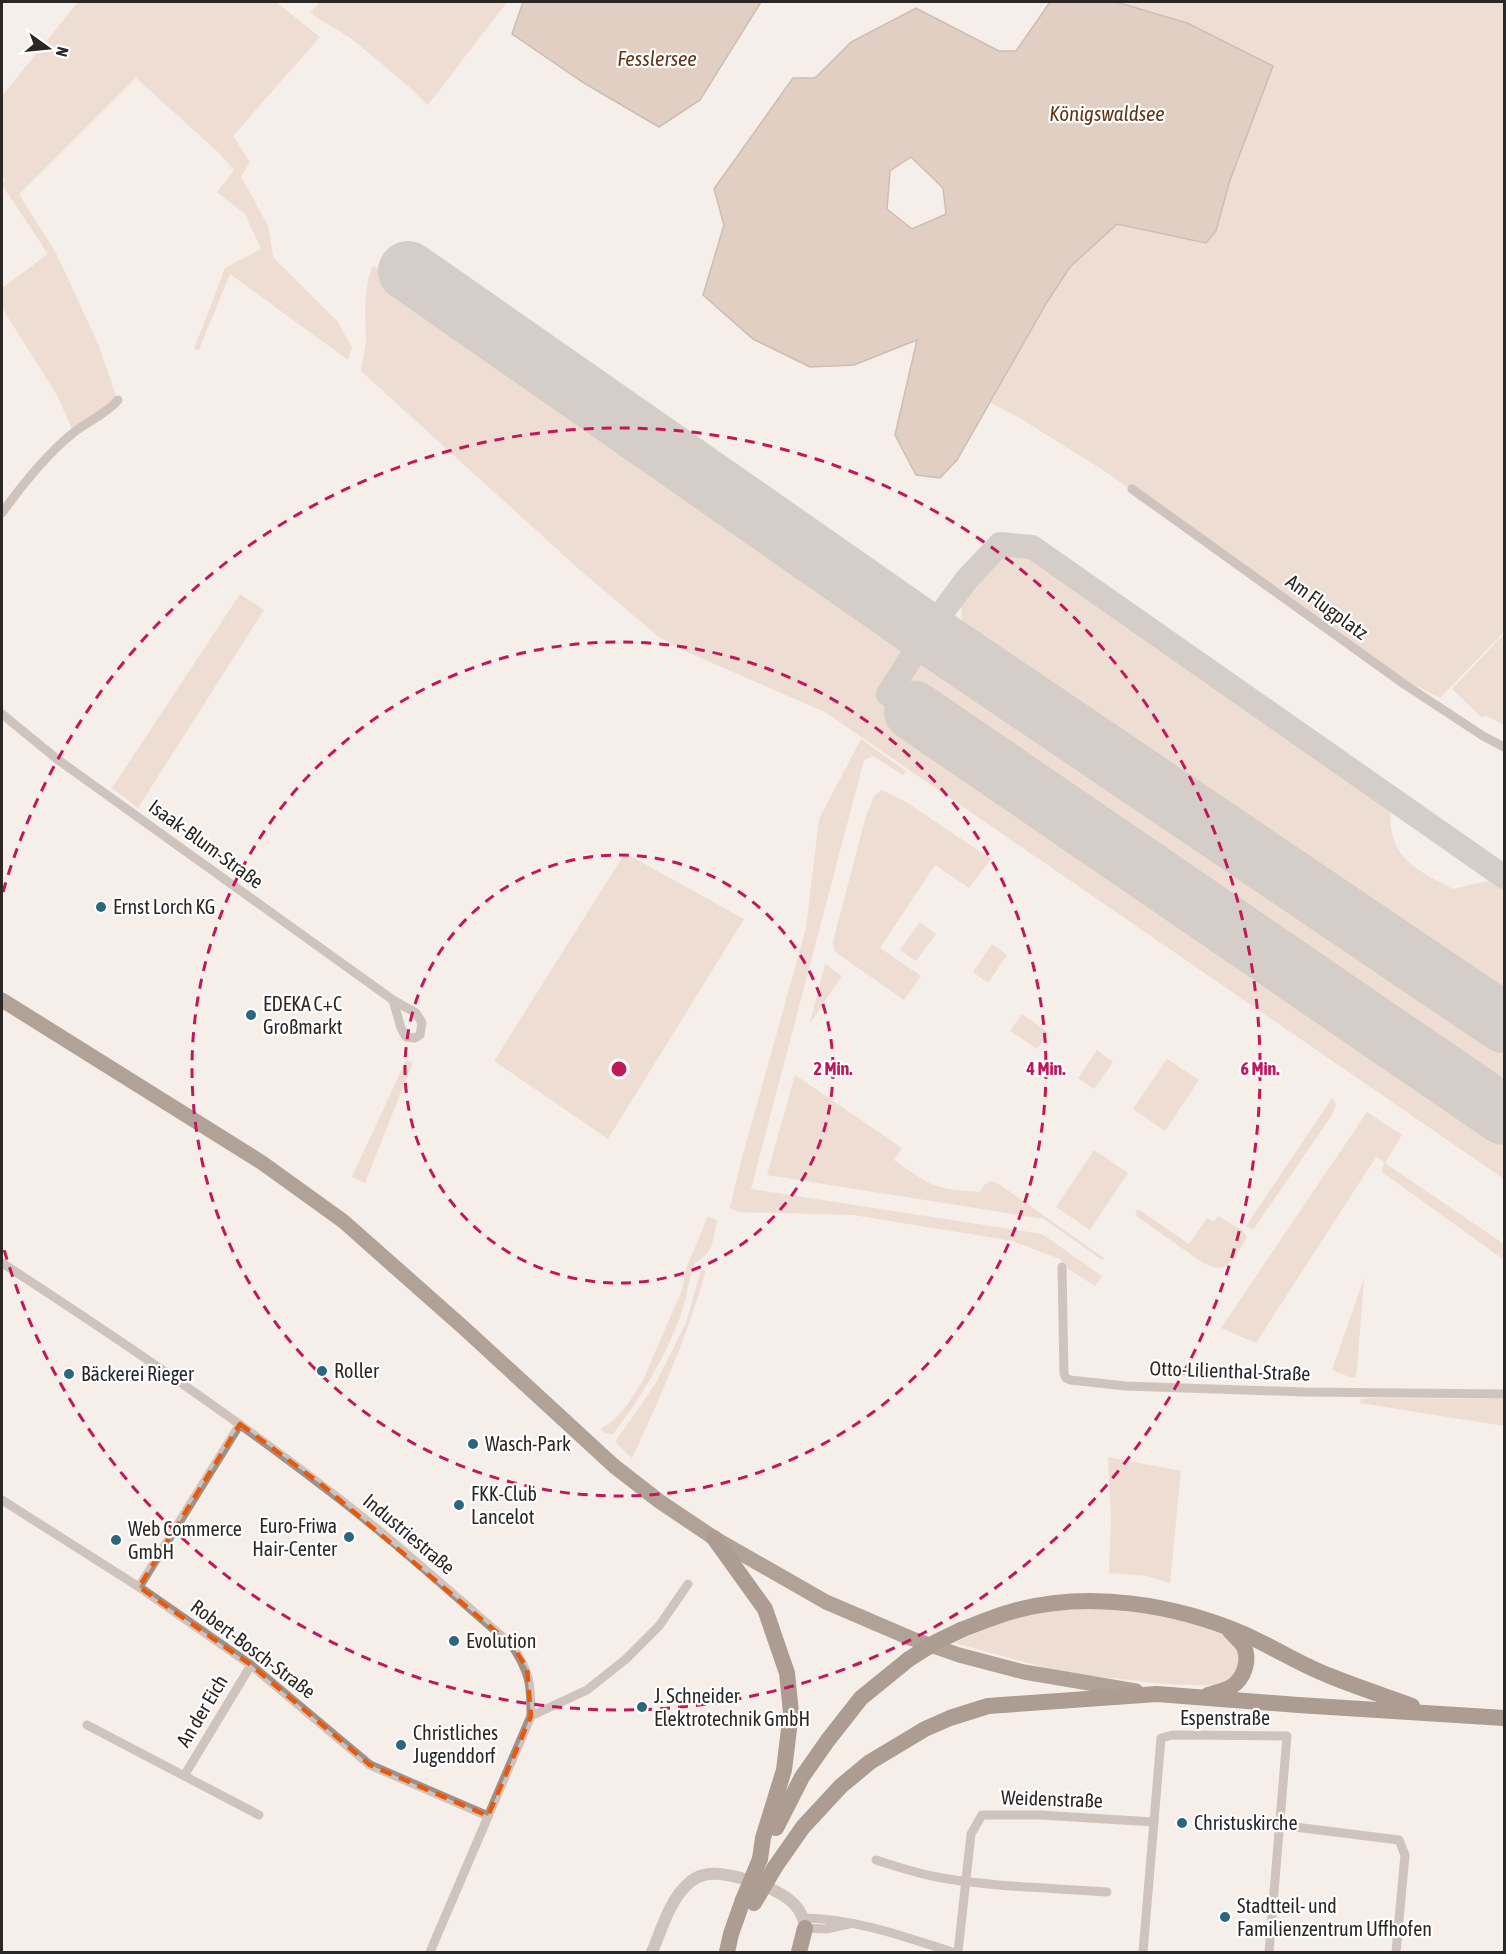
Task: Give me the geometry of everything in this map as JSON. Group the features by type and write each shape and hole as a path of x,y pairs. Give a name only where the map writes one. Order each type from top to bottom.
{"highway":[{"path":"714,1538 765,1609 788,1673 791,1713 784,1770 763,1838 767,1863"},
{"path":"729,1948 802,1777 861,1698 909,1659 936,1642 961,1630 1016,1610 1083,1602 1120,1602 1158,1607 1226,1627 1328,1676 1426,1712"},
{"path":"1201,1697 1231,1687 1244,1672 1246,1653 1226,1627"},
{"path":"767,1863 841,1786 870,1762 903,1741 950,1718 988,1706 1157,1694 1504,1718"},
{"path":"799,1953 804,1923"}],"main road":[{"path":"2,1000 261,1162 343,1221 621,1471 714,1538 826,1602 910,1638 959,1655 1024,1672 1157,1694"}],"street":[{"path":"2,513 56,449 74,432 110,409 118,400"},
{"name":"Am Flugplatz","path":"1132,489 1404,684 1483,736 1504,747"},
{"name":"Isaak-Blum-Straße","path":"2,714 57,759 393,1000"},
{"name":"Industriestraße","path":"2,1263 119,1340 240,1424 322,1485 512,1645 526,1668 531,1689 531,1716"},
{"name":"Otto-Lilienthal-Straße","path":"1062,1267 1064,1374 1070,1380 1126,1386 1304,1392 1504,1394"},
{"path":"139,1587 240,1424"},
{"name":"Robert-Bosch-Straße","path":"2,1500 139,1587 251,1665 370,1765 488,1816"},
{"path":"430,1953 531,1716 587,1690 626,1659 659,1626 688,1584"},
{"name":"An der Eich","path":"183,1776 251,1665"},
{"name":"An der Eich","path":"87,1725 259,1815"},
{"name":"Espenstraße","path":"1143,1953 1161,1738 1173,1735 1287,1736 1269,1953"},
{"name":"Weidenstraße","path":"958,1953 970,1834 982,1815 1040,1815 1154,1822"},
{"path":"1280,1825 1399,1840 1405,1855 1396,1953"},
{"path":"876,1860 940,1878 1107,1892"},
{"path":"652,1953 674,1900 689,1882 705,1875 729,1875 773,1890 793,1902 804,1923 826,1929 854,1923 888,1931 952,1953"}],"highlighted area":[{"path":"240,1424 322,1485 512,1645 527,1668 531,1716 488,1816 370,1765 251,1665 139,1587"}],"shaded area":[{"path":"78,2 276,2 320,37 233,136 250,162 241,176 269,228 273,257 338,322 352,348 348,360 230,274 199,350 194,349 225,268 261,249 245,214 217,192 234,170 219,153 136,78 19,194 56,253 99,346 116,396 101,410 72,429 57,395 2,308 2,288 48,254 2,185 5,181 2,176 2,96"},
{"path":"320,2 507,2 428,105 352,39 310,13"},
{"path":"1116,2 1504,2 1504,632 1440,698 1385,670 1106,472 1018,417 991,403 1047,302 1070,267 1117,224 1205,243 1216,231 1230,180 1273,67 1187,23"},
{"path":"373,265 754,529 1504,1039 1504,1179 825,712 680,649 659,637 581,571 361,371 366,342 365,304 368,280"},
{"path":"1002,555 1030,555 1391,800 1390,819 1392,834 1397,846 1412,865 1424,873 1453,889 1496,879 1504,883 1504,1006 963,637 961,605"},
{"path":"240,594 264,610 138,808 112,788"},
{"path":"1504,634 1504,725 1485,715 1482,718 1452,689"},
{"path":"861,739 906,771 903,775 873,756 864,760 751,1189 1042,1234 1102,1276 1095,1286 1067,1268 1060,1259 1013,1241 853,1215 739,1212 730,1208 806,928 819,819"},
{"path":"882,790 906,802 991,859 969,888 935,865 880,948 921,976 904,1000 834,951 833,941 866,816 875,795"},
{"path":"625,853 744,919 608,1139 494,1061"},
{"path":"920,922 936,934 916,961 900,950"},
{"path":"992,944 1007,955 988,983 973,972"},
{"path":"825,964 842,976 810,1023"},
{"path":"1022,1014 1049,1033 1037,1049 1010,1031"},
{"path":"1097,1050 1113,1062 1094,1089 1078,1078"},
{"path":"1167,1059 1199,1080 1165,1131 1133,1109"},
{"path":"406,1060 413,1062 365,1183 352,1177"},
{"path":"795,1075 902,1148 894,1160 920,1178 936,1186 980,1192 990,1181 999,1184 1104,1258 1102,1260 1044,1219 767,1175"},
{"path":"1332,1098 1336,1104 1332,1115 1253,1230 1246,1226"},
{"path":"1367,1112 1402,1135 1385,1163 1504,1244 1504,1260 1382,1172 1384,1162 1376,1157 1256,1343 1221,1328"},
{"path":"1094,1150 1128,1173 1090,1230 1056,1207"},
{"path":"1138,1209 1189,1244 1207,1218 1214,1222 1218,1216 1242,1230 1247,1237 1237,1254 1225,1267 1216,1268 1203,1263 1135,1215"},
{"path":"708,1216 717,1221 713,1240 706,1254 695,1263 682,1310 667,1348 651,1378 613,1434 605,1433 600,1429 613,1421 628,1404 643,1380 682,1290 686,1268"},
{"path":"701,1270 706,1271 682,1343 632,1458 615,1442 656,1383 686,1323"},
{"path":"1364,1278 1357,1369 1355,1377 1350,1377 1332,1370"},
{"path":"1361,1399 1504,1399 1504,1426 1360,1403"},
{"path":"1108,1457 1181,1471 1170,1583 1147,1576 1109,1573 1111,1520"},
{"path":"1065,1608 1106,1608 1161,1613 1228,1636 1239,1645 1242,1669 1221,1686 1166,1684 1065,1673 955,1643 992,1626 1019,1617"}],"water":[{"name":"Fesslersee","path":"523,2 761,2 700,100 659,127 584,83 512,34"},
{"name":"Königswaldsee","path":"1050,2 1116,2 1187,23 1273,66 1230,180 1216,231 1206,243 1117,224 1070,267 1047,302 957,460 940,478 916,475 895,435 917,340 854,365 810,367 753,339 703,295 724,225 714,189 793,78 815,78 851,42 916,8 999,51 1016,51","holes":["911,157 943,188 946,214 912,229 887,209 890,171"]}],"taxiway":[{"path":"914,711 888,694 927,633 967,579 1000,544 1032,547 1504,877"}],"runway":[{"path":"408,271 927,633 1504,1023"},
{"path":"914,711 1504,1115"}],"place":[{"name":"Ernst Lorch KG","path":"101,907"},
{"name":"EDEKA C+C Großmarkt","path":"251,1015"},
{"name":"Roller","path":"322,1371"},
{"name":"Bäckerei Rieger","path":"69,1374"},
{"name":"Wasch-Park","path":"473,1444"},
{"name":"FKK-Club Lancelot","path":"459,1505"},
{"name":"Euro-Friwa Hair-Center","path":"349,1537"},
{"name":"Web Commerce GmbH","path":"116,1540"},
{"name":"Evolution","path":"454,1641"},
{"name":"J. Schneider Elektrotechnik GmbH","path":"642,1707"},
{"name":"Christliches Jugenddorf","path":"401,1745"},
{"name":"Christuskirche","path":"1182,1823"},
{"name":"Stadtteil- und Familienzentrum Uffhofen","path":"1225,1917"}]}
